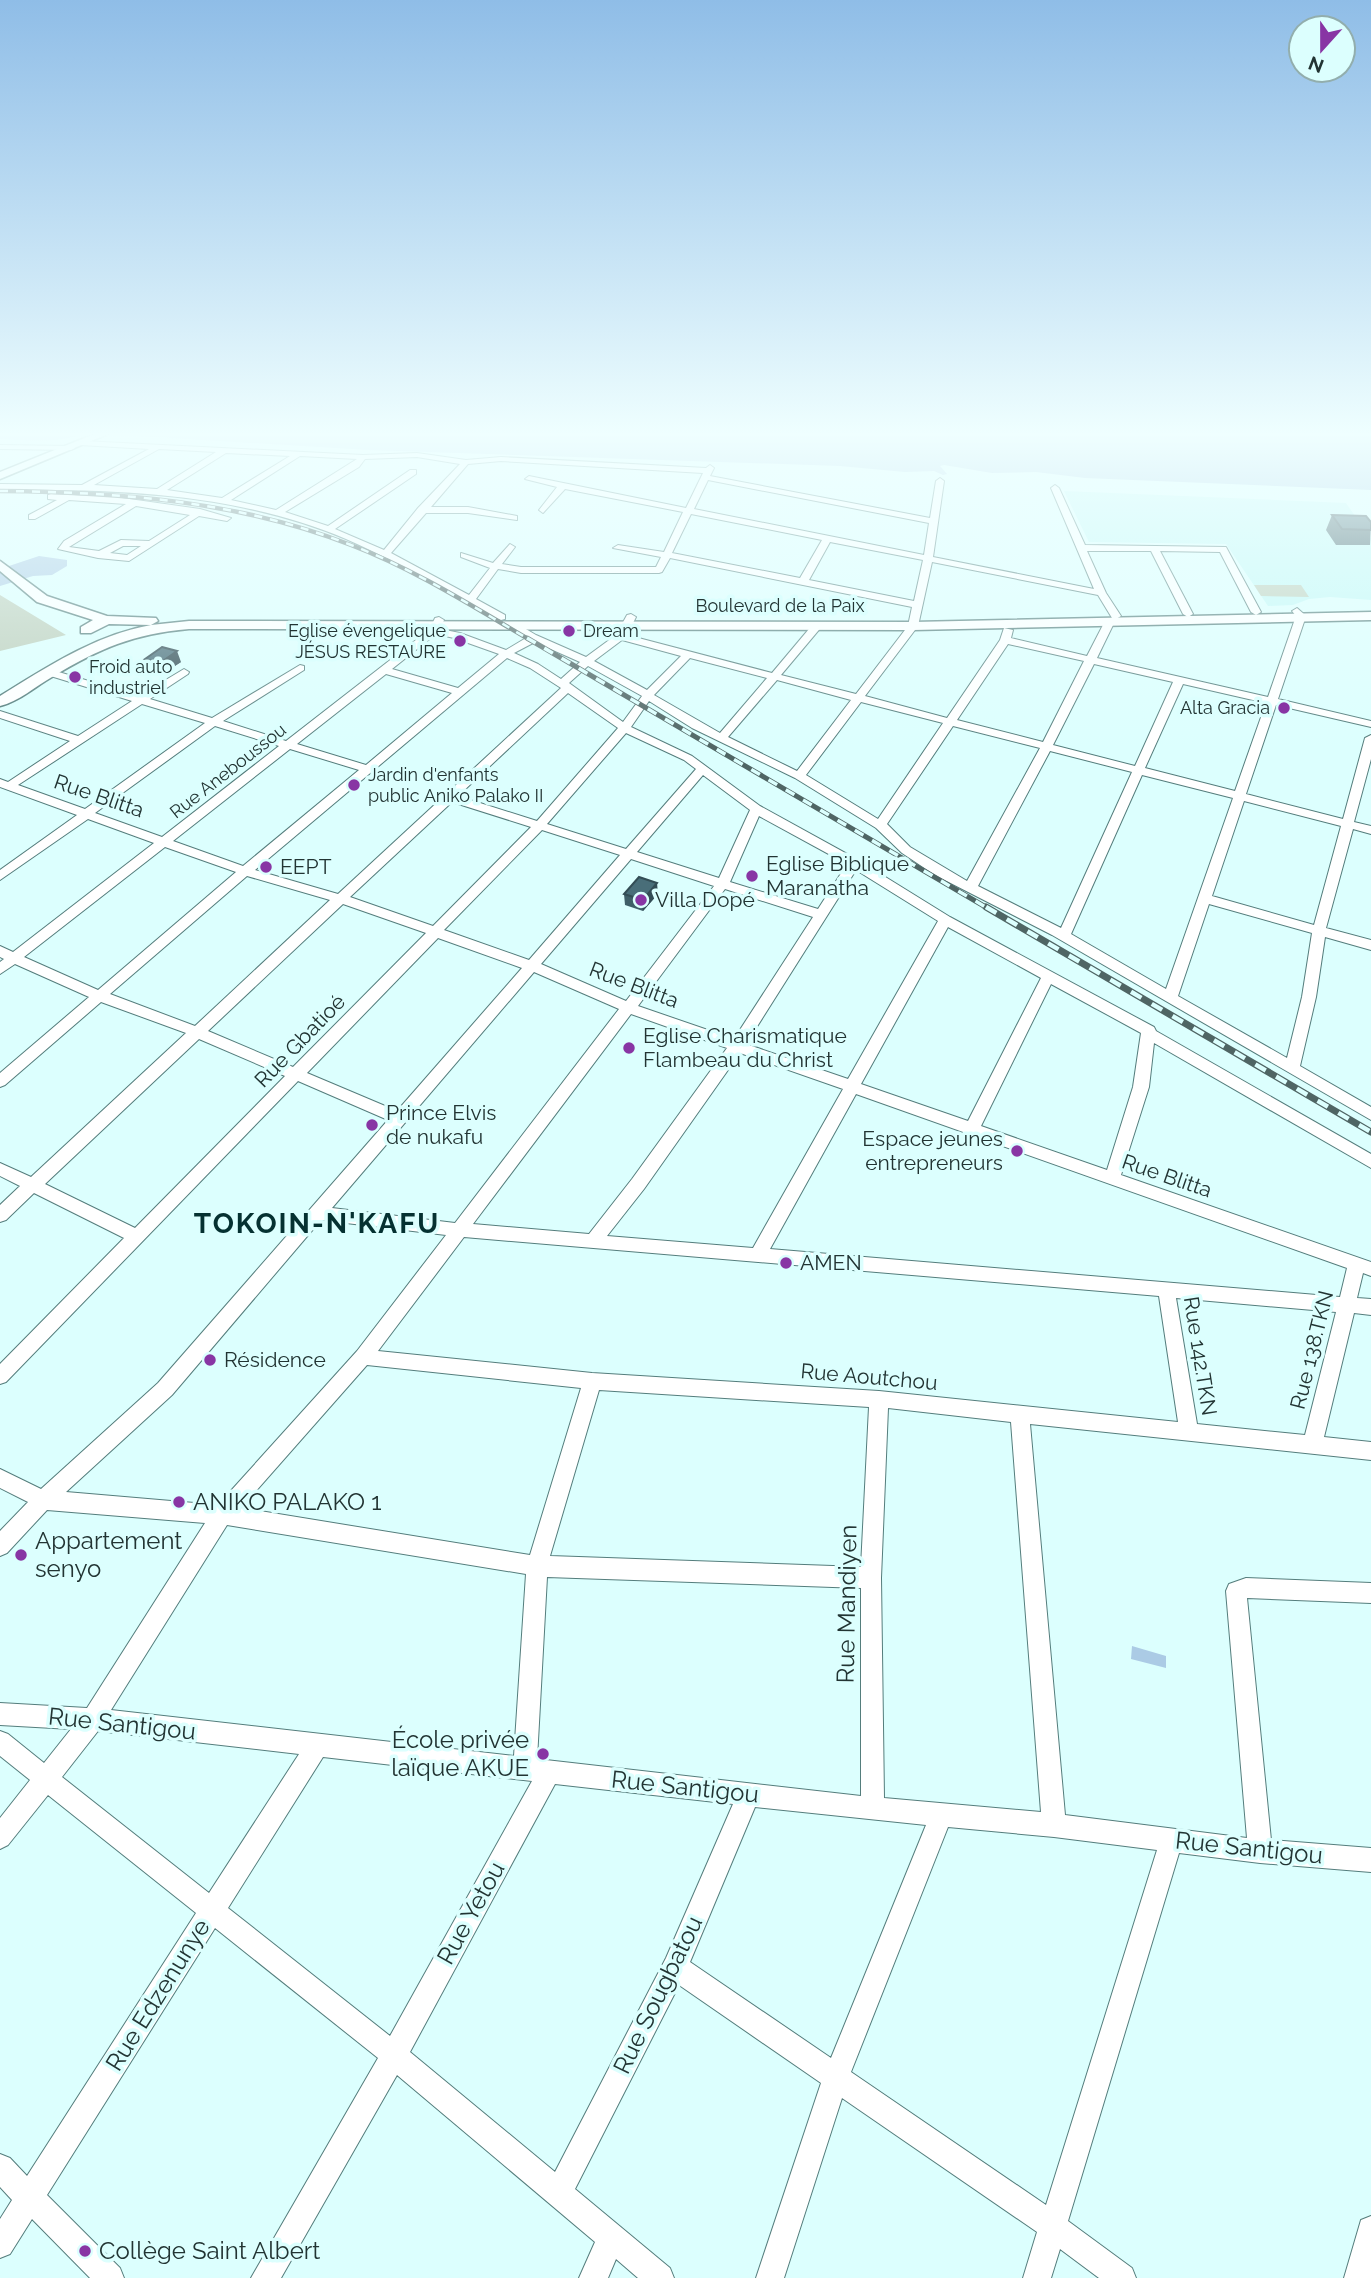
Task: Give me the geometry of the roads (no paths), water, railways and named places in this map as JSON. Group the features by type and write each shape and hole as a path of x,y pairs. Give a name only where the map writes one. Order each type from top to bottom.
{"main road":[{"path":"0,565 24,594 128,628"},
{"path":"0,581 97,641 108,641"},
{"name":"Boulevard de la Paix","path":"128,628 237,615 437,626 500,622 916,616 1113,619 1371,610"},
{"name":"Boulevard de la Paix","path":"630,621 818,625 916,616 1011,625 1256,612 1371,616"},
{"path":"0,690 105,620"},
{"name":"Boulevard de la Paix","path":"128,628 313,620"},
{"path":"0,702 128,628"}],"street":[{"path":"79,537 63,547 97,555 129,558 160,537"},
{"path":"346,537 470,600 500,622 587,661 722,739 799,776 880,825 906,850 970,888 1064,936 1371,1114"},
{"path":"384,555 399,537"},
{"path":"464,555 494,566 532,570 652,572 661,569 676,537"},
{"path":"819,537 1101,593"},
{"path":"799,776 916,616 931,537"},
{"path":"970,888 1113,619 1076,537"},
{"path":"803,582 827,539"},
{"path":"97,555 121,543 150,544"},
{"path":"470,600 510,547"},
{"path":"1153,547 1188,614"},
{"path":"618,548 803,582 916,616"},
{"path":"1080,548 1223,548 1256,612"},
{"path":"1170,999 1274,702 1299,613"},
{"path":"0,1215 341,899 587,661 621,638 630,621"},
{"path":"500,622 496,637 501,651"},
{"path":"722,739 818,625"},
{"path":"880,825 1005,640 1011,625"},
{"path":"437,626 501,651 564,686 625,728 688,758 756,809 855,863 945,920 1149,1031 1148,1033 1371,1162"},
{"name":"Rue Aneboussou","path":"0,969 167,842 437,626"},
{"path":"0,1081 245,871 460,692 501,651 530,642 532,638"},
{"path":"621,638 1371,830"},
{"path":"1005,640 1371,724"},
{"name":"Rue Gbatioé","path":"0,1376 540,825 625,728 648,695 688,654"},
{"path":"0,877 214,722 300,668"},
{"path":"385,670 460,692"},
{"path":"48,672 368,769"},
{"path":"4,785 184,672"},
{"path":"1064,936 1180,680"},
{"path":"0,714 79,740"},
{"path":"1292,1066 1309,997 1320,931 1368,763 1371,738"},
{"path":"0,1546 43,1500 165,1389 702,769"},
{"name":"Rue Blitta","path":"4,785 245,871 341,899 435,932 532,967 629,1008 1364,1267"},
{"path":"449,797 821,915"},
{"path":"0,1837 93,1718 222,1516 363,1357 723,883 756,809"},
{"path":"593,1241 638,1184 737,1046 855,863"},
{"path":"1206,899 1371,945"},
{"path":"758,1255 945,920"},
{"path":"0,951 55,978 197,1032 398,1118"},
{"path":"972,1128 1048,977"},
{"path":"1112,1179 1141,1087 1148,1033"},
{"path":"0,1169 136,1236"},
{"path":"318,1213 459,1230 1371,1307"},
{"name":"Rue 138.TKN","path":"1312,1446 1346,1306 1364,1267"},
{"name":"Rue 142.TKN","path":"1166,1288 1189,1431"},
{"name":"Rue Aoutchou","path":"363,1357 592,1381 880,1399 1371,1451"},
{"path":"525,1768 537,1566 592,1381"},
{"name":"Rue Mandiyen","path":"873,1809 871,1578 880,1399"},
{"path":"1020,1415 1054,1825"},
{"path":"0,1478 43,1500 222,1516 537,1566 871,1578"},
{"path":"1260,1851 1236,1591 1246,1588 1371,1593"},
{"name":"Rue Santigou","path":"0,1713 93,1718 873,1809 1054,1825 1260,1851 1371,1860"},
{"path":"0,1742 394,2055 660,2278"},
{"name":"Rue Edzenunye","path":"0,2244 317,1746"},
{"name":"Rue Yetou","path":"265,2278 394,2055 549,1772"},
{"name":"Rue Sougbatou","path":"559,2193 674,1968 749,1793"},
{"path":"770,2278 836,2077 941,1816"},
{"path":"1037,2278 1171,1841"},
{"path":"674,1968 1052,2226 1122,2278"},
{"path":"0,2168 110,2278"},
{"path":"1358,2278 1371,2230"},
{"path":"593,2278 611,2239"}],"railway":[{"path":"329,537 397,565 530,640"},
{"path":"527,638 989,909"},
{"path":"986,907 1371,1132"}],"place":[{"name":"Dream","path":"569,631"},
{"name":"Eglise évengelique JÉSUS RESTAURE","path":"460,641"},
{"name":"Froid auto industriel","path":"75,677"},
{"name":"Alta Gracia","path":"1284,708"},
{"name":"Jardin d'enfants public Aniko Palako II","path":"354,785"},
{"name":"EEPT","path":"266,867"},
{"name":"Eglise Biblique Maranatha","path":"752,876"},
{"name":"Villa Dopé","path":"641,900"},
{"name":"Eglise Charismatique Flambeau du Christ","path":"629,1048"},
{"name":"Prince Elvis de nukafu","path":"372,1125"},
{"name":"Espace jeunes entrepreneurs","path":"1017,1151"},
{"name":"AMEN","path":"786,1263"},
{"name":"Résidence","path":"210,1360"},
{"name":"ANIKO PALAKO 1","path":"179,1502"},
{"name":"Appartement senyo","path":"21,1555"},
{"name":"École privée laïque AKUE","path":"543,1754"},
{"name":"Collège Saint Albert","path":"85,2251"}],"district":[{"name":"TOKOIN-N'KAFU","path":"317,1223"}]}
